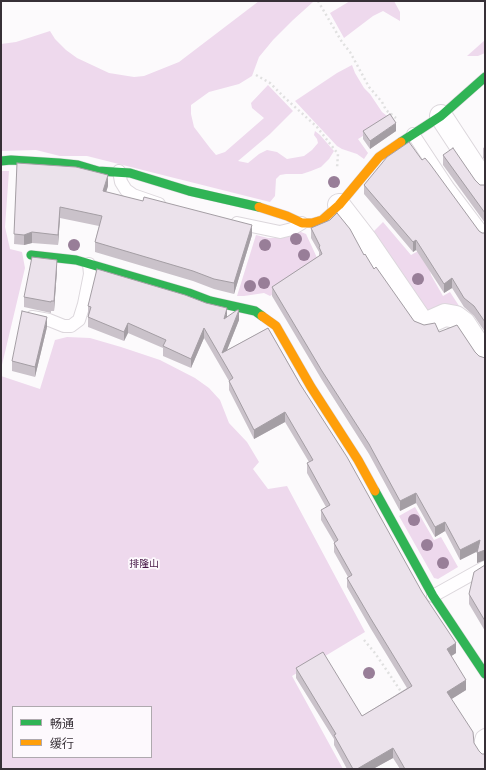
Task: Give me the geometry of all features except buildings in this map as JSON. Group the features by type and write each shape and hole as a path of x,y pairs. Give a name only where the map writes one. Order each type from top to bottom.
{"street":[{"path":"1,161 11,160 59,163 78,165 98,171 119,171 147,177 189,191 270,210 302,223 312,223 322,220 344,200 368,168 379,157 441,116 485,78"},
{"path":"441,116 485,183"},
{"path":"344,200 366,240 420,319 423,322 427,322 445,315 456,317 464,323 485,355"},
{"path":"31,255 76,260 151,281 210,301 255,311 276,326 311,387 358,460 433,596 485,674"}],"lane":[{"path":"414,134 448,186 485,236"},
{"path":"119,171 121,182 126,190 133,195 168,206"},
{"path":"227,221 280,232 292,229 302,223"},
{"path":"21,314 49,320 64,326 71,326 79,320 84,304 90,274 89,264"},
{"path":"433,596 485,566"},
{"path":"485,735 482,737 480,744 481,751 485,757"}],"path":[{"path":"318,1 342,42 350,52 369,87 382,102 386,110 394,116 402,126 414,134"},
{"path":"256,75 270,83 311,121 334,148 338,154 338,171 344,200"},
{"path":"364,640 375,653 403,694"}],"green space":[{"path":"259,1 313,2 273,40 259,57 252,76 239,84 209,92 191,105 191,114 194,127 216,155 225,152 264,118 252,108 251,103 268,85 293,111 270,134 238,161 248,163 259,154 267,150 277,152 287,159 304,156 318,143 314,135 315,131 320,135 334,151 329,159 321,167 302,174 280,175 276,179 275,196 270,202 87,156 60,156 36,150 1,151 1,44 16,42 50,31 55,39 66,50 77,58 109,73 134,77 144,76 179,62"},
{"path":"350,1 394,1 400,12 400,21 383,11 373,16 344,38 330,13"},
{"path":"485,40 485,53 478,56 467,56"},
{"path":"352,65 364,88 382,112 391,119 358,139 368,153 364,159 357,154 337,146 295,101 337,73"},
{"path":"1,171 9,171 5,227 10,249 22,252 25,268 1,369"},
{"path":"383,222 411,255 420,250 428,263 431,275 443,296 450,292 463,312 427,320 372,233"},
{"path":"301,232 306,234 319,262 270,296 264,293 237,296 256,235 268,238 277,238"},
{"name":"排隆山","path":"67,337 90,338 160,360 195,378 209,388 220,400 229,423 247,442 259,462 253,469 268,489 287,486 365,632 292,676 343,769 1,769 1,376 40,389 55,340"},
{"path":"415,507 434,540 441,537 458,567 438,579 434,578 399,516"}],"traffic: fast":[{"path":"401,142 441,116 485,77"},
{"path":"1,161 11,160 59,163 78,165 98,171 130,173 189,191 259,207"},
{"path":"31,255 76,260 189,293 210,301 255,311 262,316"},
{"path":"375,491 433,596 485,674"}],"traffic: slow":[{"path":"259,207 287,216 302,223 312,223 322,220 339,205 379,157 401,142"},
{"path":"262,316 276,326 311,387 358,460 375,491"}]}
